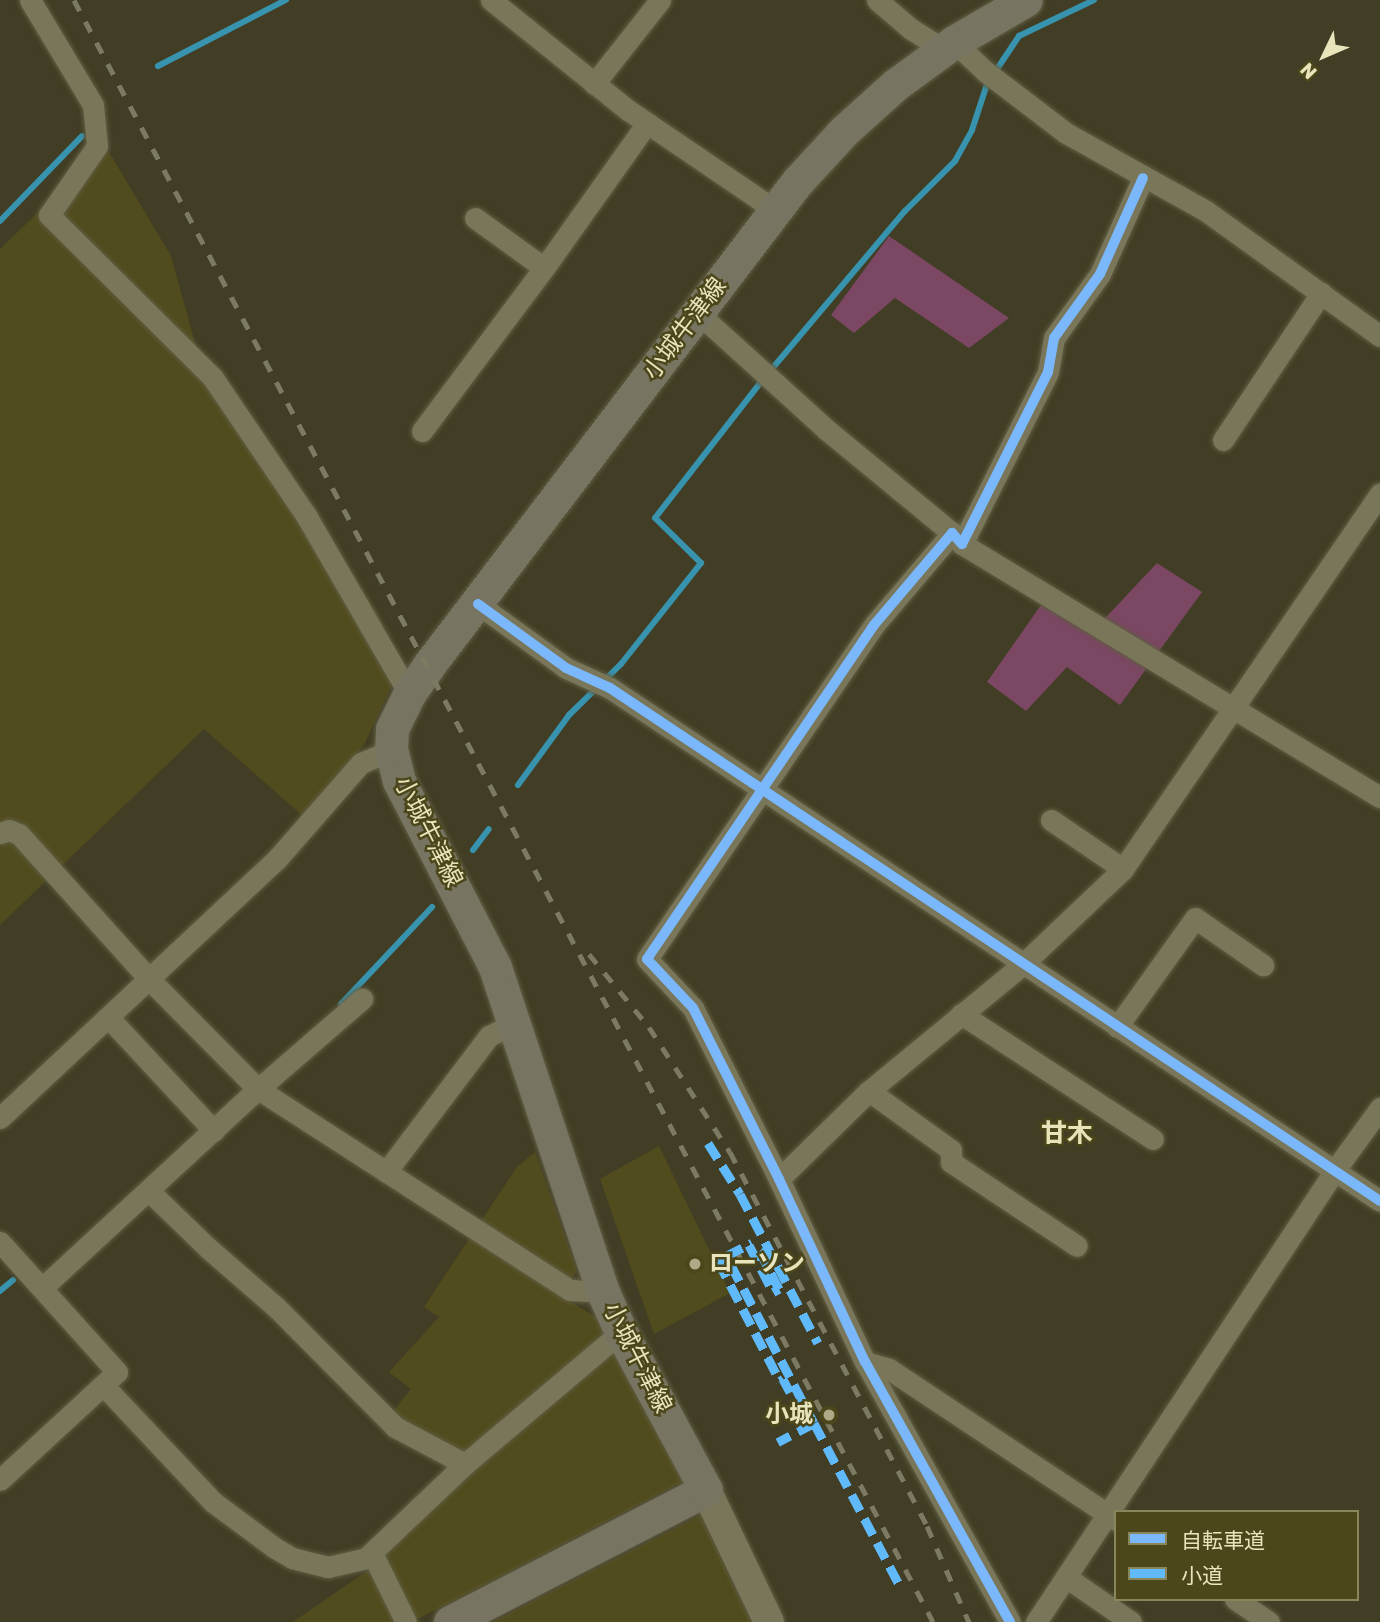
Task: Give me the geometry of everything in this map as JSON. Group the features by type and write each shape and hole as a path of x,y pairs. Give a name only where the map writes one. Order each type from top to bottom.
{"main road":[{"name":"小城牛津線","path":"706,1490 621,1332 603,1292 495,967 399,781 391,750 392,729 409,694 775,210 844,131 895,85 948,46 1026,0"},
{"path":"450,1622 706,1490"}],"street":[{"path":"30,0 93,105 97,146 49,215 213,378 307,517 409,694"},
{"path":"491,0 647,123 775,210"},
{"path":"594,83 660,0"},
{"path":"877,0 911,29 948,46 1066,133 1206,211 1380,335"},
{"path":"422,431 544,268 647,123"},
{"path":"1010,1622 865,1362 779,1179 692,1009 646,959 874,625 957,539 1048,372 1054,338 1100,274 1143,178"},
{"path":"475,218 544,268"},
{"path":"1223,440 1321,293"},
{"path":"698,313 957,539 1380,797"},
{"path":"779,1179 869,1091 1022,965 1123,869 1380,494"},
{"path":"478,604 566,668 603,685 1380,1201"},
{"path":"0,1118 276,860 361,762 391,750"},
{"path":"1051,820 1123,869"},
{"path":"0,833 9,830 19,834 150,980 254,1085 570,1290 603,1292"},
{"path":"1116,1027 1195,918 1263,965"},
{"path":"41,1288 214,1130 254,1085 362,999"},
{"path":"961,1014 1153,1139"},
{"path":"109,1018 214,1130"},
{"path":"386,1172 489,1036 514,1023"},
{"path":"869,1091 951,1150 951,1162 1077,1246"},
{"path":"1117,1510 1335,1170 1380,1108"},
{"path":"149,1191 208,1248 277,1308 396,1427 465,1464"},
{"path":"0,1242 117,1372 0,1480"},
{"path":"104,1386 213,1502 275,1549 292,1558 328,1567 366,1558 465,1464 621,1332"},
{"path":"865,1362 889,1369 1112,1518 1066,1577 1036,1622"},
{"path":"706,1490 769,1622"},
{"path":"372,1553 406,1622"},
{"path":"1066,1577 1130,1622"},
{"path":"1238,1601 1269,1622"}],"shaded area":[{"path":"106,147 171,256 195,343 278,453 382,621 394,680 364,745 303,816 204,729 0,925 0,249"},
{"path":"889,236 1009,318 969,348 895,298 854,333 831,315"},
{"path":"1157,563 1202,592 1120,705 1067,667 1026,711 987,682 1041,605 1093,631"},
{"path":"659,1146 730,1293 654,1334 600,1179"},
{"path":"535,1152 577,1271 560,1295 599,1319 684,1481 412,1622 293,1622 367,1571 500,1444 462,1455 390,1415 411,1389 389,1372 439,1317 424,1307 517,1167"},
{"path":"701,1515 751,1622 493,1622"}],"waterway":[{"path":"158,66 286,0"},
{"path":"518,785 569,715 621,664 701,563 655,518 760,383 905,211 955,161 972,130 987,84 1019,36 1094,0"},
{"path":"0,221 82,136"},
{"path":"473,850 489,829"},
{"path":"341,1004 432,907"},
{"path":"0,1291 13,1280"}],"railway":[{"path":"74,0 933,1622"},
{"path":"589,954 649,1027 730,1152 927,1526 969,1622"}],"marked path":[{"path":"708,1143 740,1194 818,1343"},
{"path":"729,1260 726,1256 752,1243"},
{"path":"749,1245 773,1292 779,1289 762,1255 768,1248"},
{"path":"726,1256 718,1261 780,1381 783,1379 790,1392"},
{"path":"731,1265 814,1423 778,1442"},
{"path":"814,1423 899,1584"}],"cycle path":[{"path":"1010,1622 865,1362 779,1179 693,1008 647,959 874,625 952,533 962,544 1048,372 1054,338 1100,274 1143,178"},
{"path":"478,604 566,668 610,688 1380,1201"}],"place":[{"name":"ローソン","path":"695,1264"},
{"name":"小城","path":"829,1415"}],"district":[{"name":"甘木","path":"1067,1134"}]}
